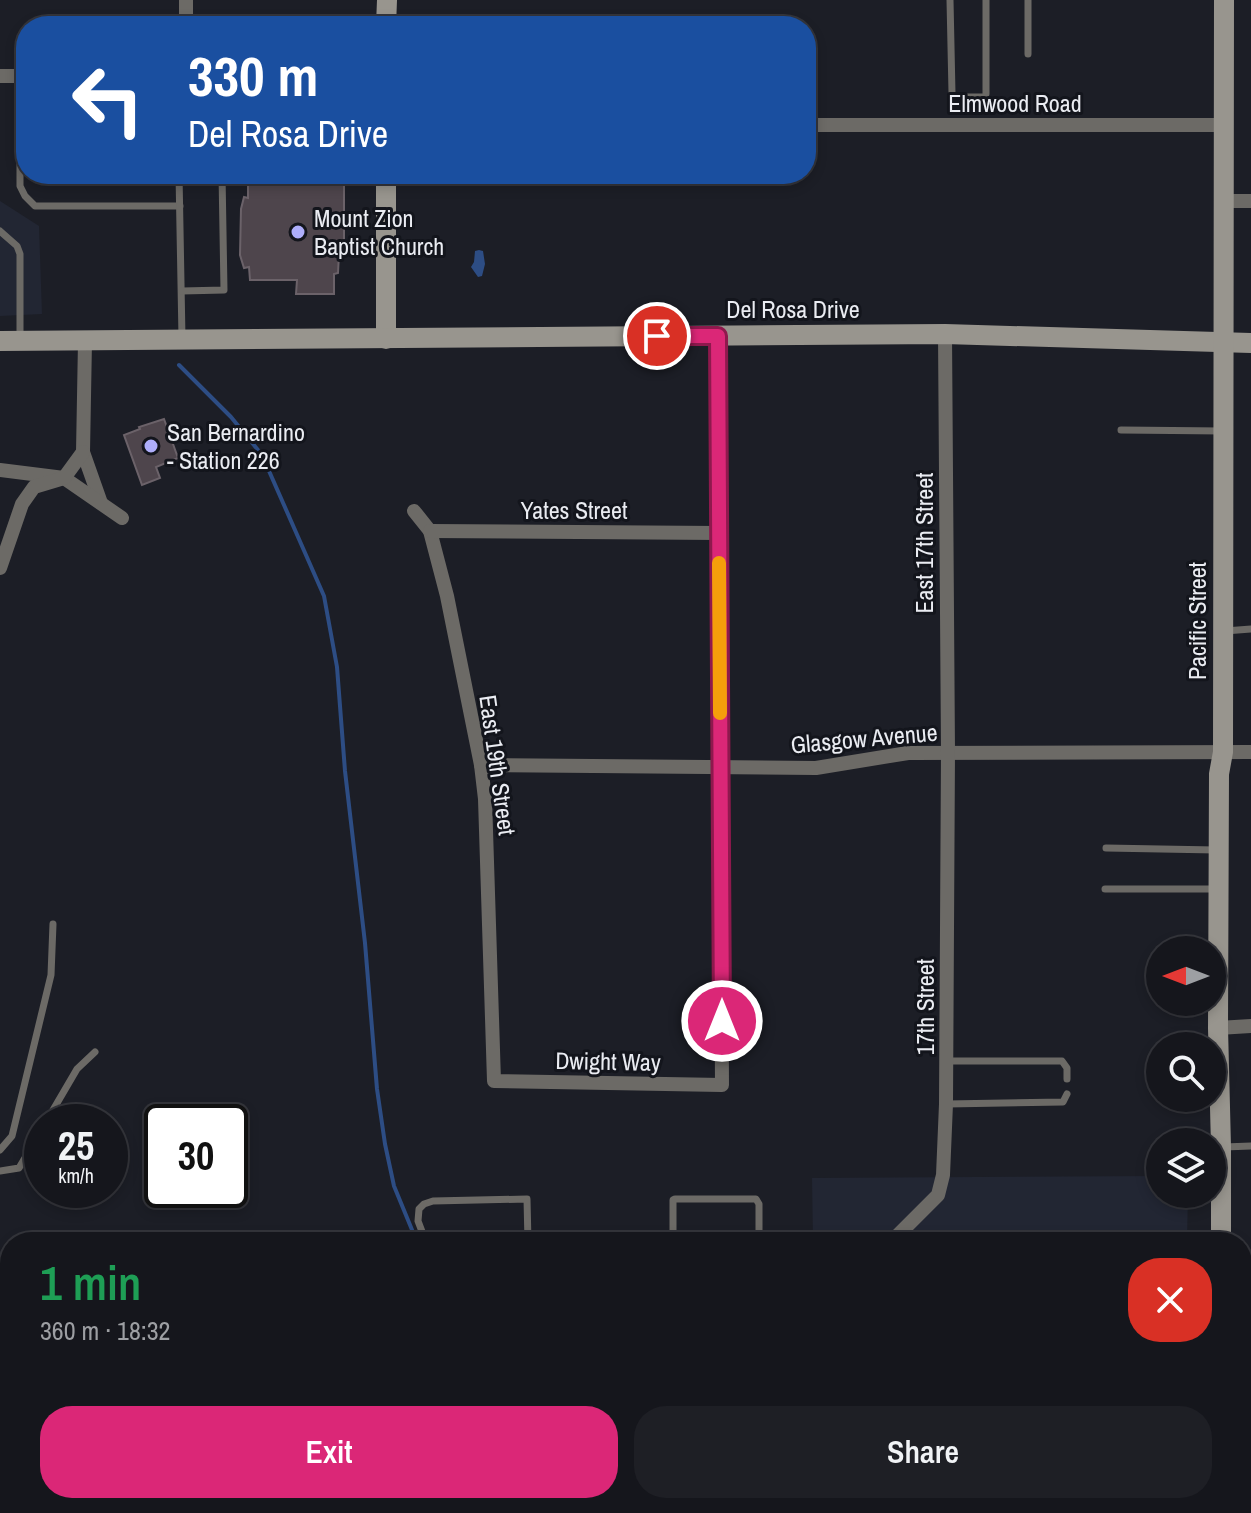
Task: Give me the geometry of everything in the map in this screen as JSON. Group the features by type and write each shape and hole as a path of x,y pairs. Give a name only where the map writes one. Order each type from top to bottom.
{"street":[{"name":"Pacific Street","path":"1221,1128 1218,850 1219,774 1223,752 1224,0"},
{"name":"Elmwood Road","path":"816,125 1224,125"},
{"path":"386,184 386,339"},
{"path":"1224,201 1251,201"},
{"name":"Del Rosa Drive","path":"10,341 945,334 1251,343"},
{"name":"East 17th Street","path":"945,334 948,752"},
{"path":"718,336 720,768"},
{"path":"85,341 83,452 101,503"},
{"path":"0,568 22,504 34,487 64,478 83,452"},
{"path":"0,470 64,478 122,518"},
{"name":"East 19th Street","path":"414,511 430,531 447,596 481,765 485,799 494,1081"},
{"name":"Yates Street","path":"430,531 719,533"},
{"name":"17th Street","path":"901,1232 938,1195 943,1175 948,752"},
{"name":"Glasgow Avenue","path":"481,765 816,768 908,753 1251,752"},
{"name":"Dwight Way","path":"494,1081 722,1085 720,768"},
{"path":"1218,1028 1251,1026"},
{"name":"Pacific Street","path":"1221,1208 1221,1232"}],"lane":[{"path":"950,0 954,97 985,97 986,94 986,0"},
{"path":"1028,0 1028,54"},
{"path":"20,184 25,196 35,206 180,206"},
{"path":"179,184 186,341"},
{"path":"182,291 224,290 222,184"},
{"path":"0,231 17,246 20,254 10,341"},
{"path":"1121,430 1223,431"},
{"path":"1223,632 1251,629"},
{"path":"1106,848 1218,850"},
{"path":"1105,889 1218,889"},
{"path":"0,1150 12,1136 51,975 53,924"},
{"path":"57,1104 77,1069 95,1052"},
{"path":"946,1061 1062,1061 1067,1068 1067,1079"},
{"path":"946,1104 1063,1102 1067,1094"},
{"path":"1226,1147 1251,1146"},
{"path":"0,1171 19,1168 24,1160"},
{"path":"422,1232 418,1221 419,1209 433,1201 527,1199 528,1232"},
{"path":"673,1232 675,1199 756,1199 759,1204 759,1232"}],"shaded area":[{"path":"0,201 39,226 42,314 0,316"},
{"path":"1146,1176 1146,1208 1188,1208 1187,1232 813,1232 812,1178"}],"water":[{"path":"475,251 483,251 485,264 482,276 478,277 471,267"}],"building":[{"path":"248,184 344,184 344,253 339,254 338,273 334,274 334,294 296,294 297,280 250,280 249,267 244,268 240,255 241,209 244,197 248,198"},
{"name":"San Bernardino - Station 226","path":"164,419 178,458 156,467 160,478 142,485 124,435"}],"waterway":[{"path":"179,365 231,417 262,455 324,596 337,667 377,1089 394,1186 413,1232"}],"slow traffic":[{"path":"719,563 720,713"}],"place":[{"name":"Mount Zion Baptist Church","path":"298,232"},
{"name":"San Bernardino - Station 226","path":"151,446"}],"route":[{"path":"657,336 718,336 722,1021"}]}
